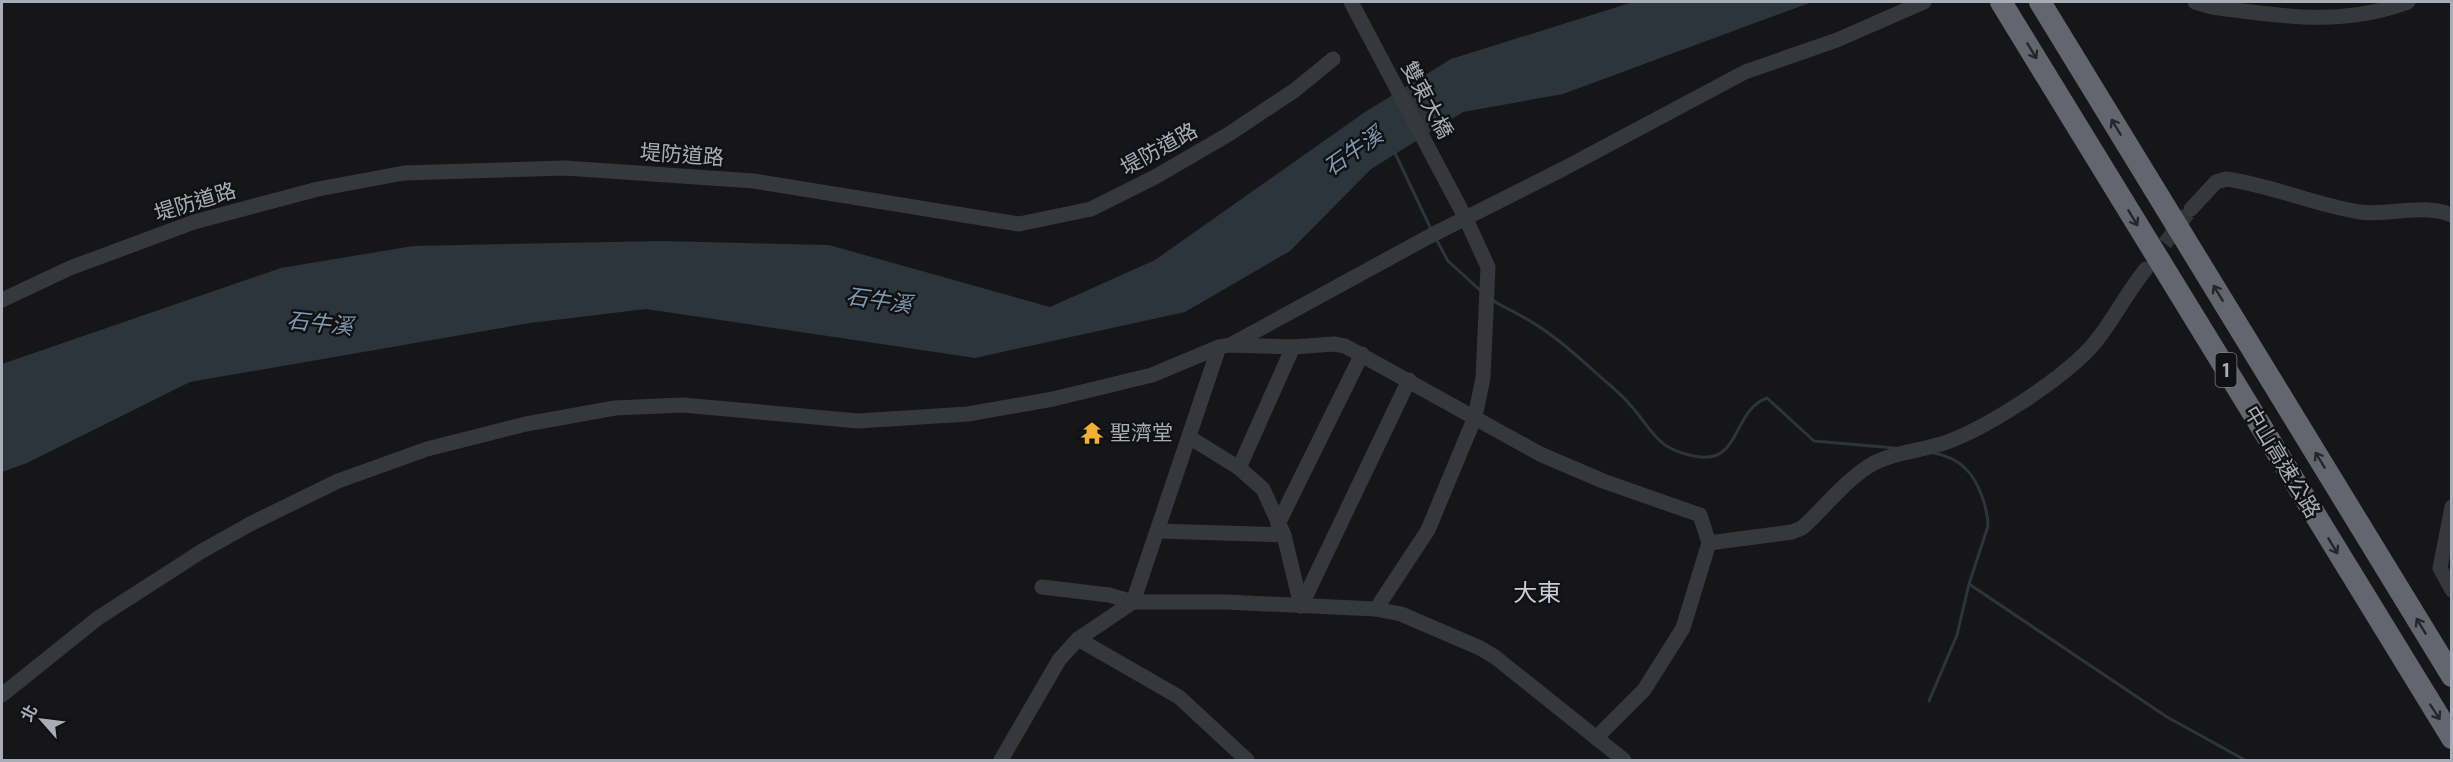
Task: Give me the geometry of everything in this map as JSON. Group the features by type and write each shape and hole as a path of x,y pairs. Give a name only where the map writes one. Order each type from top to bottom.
{"highway":[{"name":"中山高速公路","path":"2001,2 2451,738"},
{"name":"中山高速公路","path":"2040,2 2451,676"}],"street":[{"name":"雙東大橋","path":"1351,2 1466,219 1488,267 1483,378 1475,417 1428,530 1376,609"},
{"path":"2,695 99,618 202,551 252,523 338,481 427,449 526,424 615,408 682,405 858,422 968,414 1053,399 1152,375 1224,346 1745,72 1837,40 1924,2"},
{"path":"2195,2 2212,7 2315,19 2342,17 2408,2"},
{"name":"堤防道路","path":"2,300 70,268 194,222 318,189 404,173 565,168 754,181 1019,224 1092,209 1155,177 1267,109 1295,90 1333,58"},
{"path":"2191,209 2216,182 2226,179 2361,212 2426,210 2442,211 2451,215"},
{"path":"1708,543 1792,532 1802,528 1871,465 1913,450 1931,448 1954,440 2030,396 2079,360 2102,333 2146,269"},
{"path":"1224,346 1293,347 1334,344 1362,354 1540,454 1592,477 1700,515 1708,543 1683,628 1644,690 1596,738"},
{"path":"1000,760 1059,660 1078,639 1133,602 1224,346"},
{"path":"1239,468 1293,347"},
{"path":"1281,529 1362,354"},
{"path":"1301,606 1409,380"},
{"path":"1190,437 1239,468 1263,489 1281,529 1301,606"},
{"path":"2451,507 2440,568 2451,590"},
{"path":"1158,531 1281,529"},
{"path":"1042,587 1109,595 1133,602 1226,602 1376,609 1401,614 1495,657 1624,760"},
{"path":"1078,639 1179,697 1247,760"}],"water":[{"name":"石牛溪","path":"1633,2 1812,2 1563,94 1463,112 1371,169 1290,251 1185,312 975,358 646,309 530,323 190,382 27,463 2,472 2,364 281,268 413,246 662,241 829,245 1050,307 1155,260 1365,112 1451,59"}],"waterway":[{"name":"石牛溪","path":"1394,151 1431,229"},
{"path":"1435,237 1448,261 1481,291"},
{"path":"1491,299 1551,335 1624,398 1660,441 1676,451 1698,457 1717,455 1730,443 1750,410 1767,398 1814,441 1895,448"},
{"path":"1934,453 1950,458 1965,468 1978,487 1984,503 1988,526 1969,584 2167,717 2245,760"},
{"path":"1929,701 1957,635 1969,584"}],"tunnel":[{"path":"2151,262 2191,209"}],"place":[{"name":"聖濟堂","path":"1092,433"}],"district":[{"name":"大東","path":"1537,593"}]}
